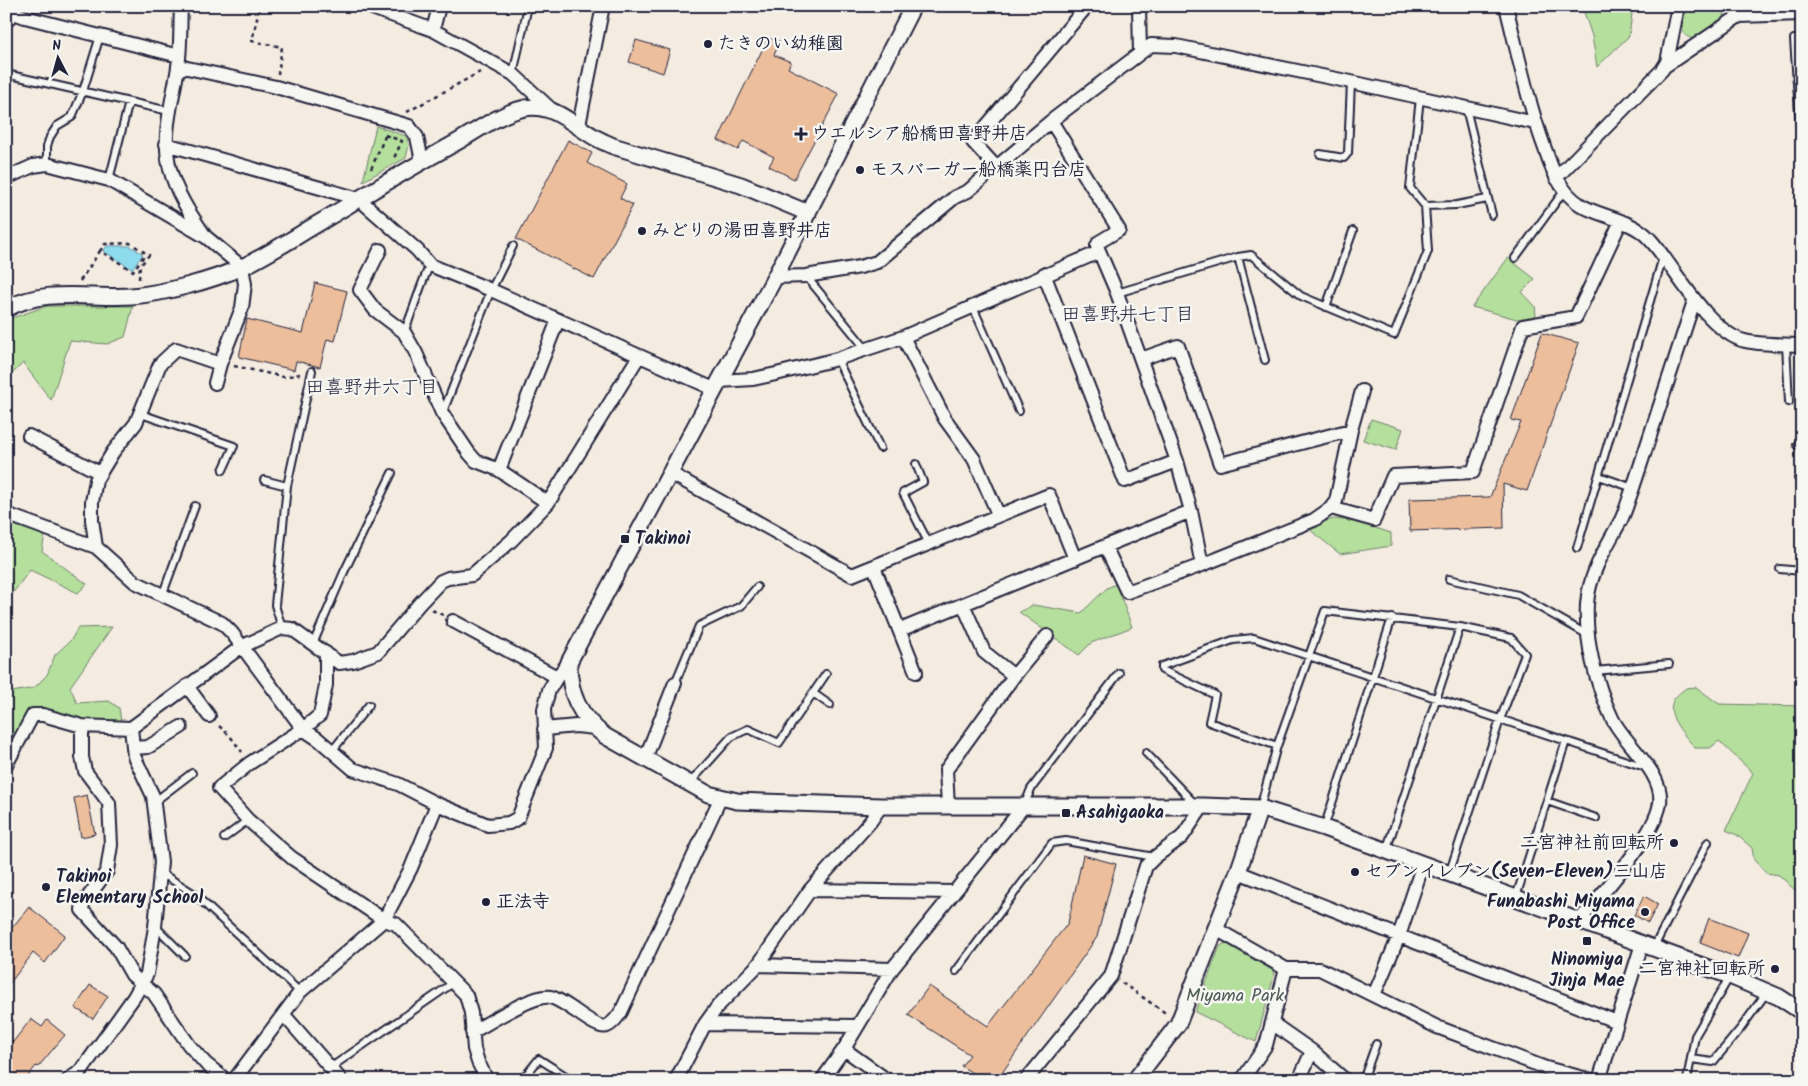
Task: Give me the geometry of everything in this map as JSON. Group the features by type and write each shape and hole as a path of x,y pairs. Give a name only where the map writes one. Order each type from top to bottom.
{"street":[{"path":"181,6 178,61 169,112 166,144 170,169 181,198 206,238"},
{"path":"372,6 372,8 433,30 513,74 553,111"},
{"path":"433,30 439,6"},
{"path":"579,125 603,6"},
{"path":"6,514 96,547 135,582 222,623 232,633 303,729 353,769 398,784 437,804 488,825 509,823 518,818 546,748 544,709 549,690 570,662 775,277 913,6"},
{"path":"996,168 973,142 1087,6"},
{"path":"1139,6 1140,53"},
{"path":"1506,6 1536,123 1556,178 1567,196 1580,206 1621,221 1641,231 1663,257 1694,301 1718,324 1744,341 1802,345"},
{"path":"1665,66 1678,6"},
{"path":"19,12 178,61 276,87 409,126 416,137 422,161"},
{"path":"1556,178 1665,66 1739,16 1802,14"},
{"path":"775,277 806,276 860,267 877,262 955,197 968,191 1051,122 1151,45 1176,46 1536,123"},
{"path":"6,309 18,303 47,296 99,297 152,293 198,282 242,267 422,161 510,113 524,108 539,107 553,111 613,146 741,185 808,213"},
{"path":"1051,122 1119,230 1099,242 1097,246 1117,293 1177,461 1191,512 1202,565"},
{"path":"166,144 358,199 417,250 430,265 491,290 638,356 716,385 753,379 837,359 904,337 1044,274 1099,252"},
{"path":"6,178 33,166 47,164 109,180 206,238 242,267 245,284 242,308 220,364 215,383"},
{"path":"1331,508 1374,520 1393,476 1473,472 1523,326 1576,317 1621,221"},
{"path":"380,250 360,290 375,310 404,332 416,353 442,413 476,460 499,470 548,503"},
{"path":"1044,274 1125,481 1177,461"},
{"path":"1579,921 1615,877 1651,826 1660,805 1659,788 1649,769 1613,720 1595,671 1589,635 1587,603 1590,586 1602,553 1622,518 1633,488 1694,301"},
{"path":"499,470 558,320"},
{"path":"904,337 945,418 974,459 998,514"},
{"path":"1141,359 1178,346 1220,464 1351,430"},
{"path":"96,547 92,520 92,502 96,480 112,452 142,414 160,364 176,349 220,364"},
{"path":"6,765 33,715 43,715 82,726 131,728 241,647 282,628 292,628 339,664 378,652 441,581 448,578 472,575 511,541 548,503 638,356"},
{"path":"1105,546 1126,592 1202,565 1314,520 1331,508 1336,501 1351,430 1362,391"},
{"path":"29,436 100,473"},
{"path":"670,473 852,575 1049,494 1075,559"},
{"path":"900,630 1191,512"},
{"path":"874,567 916,672"},
{"path":"963,604 984,652 1014,676"},
{"path":"453,621 557,677"},
{"path":"948,806 946,770 1014,676 1047,636"},
{"path":"326,653 326,685 320,715 303,729 250,763 219,788 248,820 292,858 384,920 396,924 466,995 469,1003 478,1062 487,1080"},
{"path":"570,662 569,682 573,694 578,707 595,728 645,759 708,794 737,800 881,806 1200,805 1260,808 1386,850 1730,976 1766,992 1802,1012"},
{"path":"645,759 676,683"},
{"path":"188,686 210,716"},
{"path":"82,726 82,757 85,771 109,803 111,845 107,871 83,904 82,910 116,948 132,975 154,994 189,1045 206,1064 226,1080"},
{"path":"544,729 576,726 595,728"},
{"path":"133,748 148,747 181,727"},
{"path":"68,1080 81,1071 134,997 147,974 155,927 161,862 153,796 134,756 131,728"},
{"path":"472,1032 531,1000 547,996 563,1002 597,1026 605,1027 614,1021 621,1012 721,797"},
{"path":"234,1080 300,992 384,920 411,868 437,804"},
{"path":"1026,1080 1111,976 1146,866 1182,837 1200,805"},
{"path":"676,1080 705,1024 718,1006 758,965 810,890 870,822 881,806"},
{"path":"822,1080 858,1026 892,969 1024,806"},
{"path":"1134,1080 1178,1024 1238,872 1260,808"},
{"path":"1374,995 1399,936 1423,864"},
{"path":"1238,872 1617,1022"},
{"path":"810,890 953,892"},
{"path":"1216,929 1286,970 1320,969 1437,1028 1545,1074 1591,1080"},
{"path":"1599,1080 1617,1022 1647,946"},
{"path":"758,965 892,969"},
{"path":"1242,1080 1266,1045 1286,970"},
{"path":"284,1015 341,1080"},
{"path":"1272,1023 1312,1050 1345,1080"},
{"path":"705,1024 858,1026"},
{"path":"844,1048 887,1080"},
{"path":"1299,1080 1312,1050"}],"lane":[{"path":"513,74 528,6"},
{"path":"6,26 19,12"},
{"path":"47,164 47,146 50,137 57,126 72,118 83,91 100,36"},
{"path":"1802,39 1794,40 1800,104 1802,157"},
{"path":"6,74 169,112"},
{"path":"1320,154 1344,158 1348,153 1351,82"},
{"path":"1117,293 1238,257 1251,255 1301,296 1394,335 1428,251 1425,206 1410,188 1420,98"},
{"path":"109,180 129,102"},
{"path":"1466,108 1492,215"},
{"path":"1515,258 1564,191"},
{"path":"1425,206 1457,205 1487,199"},
{"path":"1326,307 1353,231"},
{"path":"442,413 491,290 513,246"},
{"path":"1238,257 1265,360"},
{"path":"1577,548 1663,257"},
{"path":"404,332 430,265"},
{"path":"806,276 866,349"},
{"path":"973,307 1019,410"},
{"path":"1786,344 1789,402"},
{"path":"837,359 880,448"},
{"path":"282,628 275,605 287,486 312,371"},
{"path":"142,414 234,446 223,470"},
{"path":"916,464 923,482 903,493 929,544"},
{"path":"313,644 344,572 392,473"},
{"path":"1599,476 1633,488"},
{"path":"264,480 287,486"},
{"path":"162,596 195,506"},
{"path":"1780,569 1802,571"},
{"path":"1449,580 1518,595 1589,635"},
{"path":"676,683 699,626 741,606 757,587"},
{"path":"1260,808 1277,746 1325,611 1460,627 1511,638 1525,654 1500,720 1449,874"},
{"path":"1324,828 1392,618"},
{"path":"1386,850 1460,627"},
{"path":"1277,746 1209,722 1215,695 1162,670 1162,666 1233,640 1254,638 1649,769"},
{"path":"1595,671 1669,664"},
{"path":"1024,806 1031,789 1119,673"},
{"path":"688,784 731,737 748,729 779,743 826,674"},
{"path":"813,693 830,706"},
{"path":"332,751 369,705"},
{"path":"1516,898 1566,741"},
{"path":"1146,753 1200,805"},
{"path":"154,802 192,773"},
{"path":"1547,801 1596,818"},
{"path":"224,838 248,820"},
{"path":"956,971 1052,843 1066,841 1155,857"},
{"path":"1647,946 1708,842"},
{"path":"160,872 193,893 300,992"},
{"path":"155,927 185,956"},
{"path":"1687,1080 1695,1036 1730,976"},
{"path":"330,1068 453,983"},
{"path":"1691,1059 1713,1062 1741,1028 1766,992"},
{"path":"1363,1080 1376,1044"},
{"path":"522,1080 539,1059 572,1080"}],"path":[{"path":"243,6 260,9 252,41 282,47 276,87"},
{"path":"371,169 390,121 480,72"},
{"path":"385,135 402,141 394,158"},
{"path":"76,287 100,251 105,244 130,243 146,253 139,266 133,270 100,251"},
{"path":"139,266 139,281"},
{"path":"220,364 284,377 312,371"},
{"path":"420,603 453,621"},
{"path":"210,716 230,736 250,763"},
{"path":"1111,976 1172,1018"}],"green space":[{"path":"1582,6 1633,6 1629,36 1597,67 1592,36"},
{"path":"1686,6 1723,6 1725,19 1694,39 1688,37 1683,31 1682,26"},
{"path":"376,126 406,136 409,145 406,158 363,181"},
{"path":"1508,258 1535,279 1522,292 1535,306 1536,316 1517,319 1472,307"},
{"path":"47,306 133,306 125,337 107,344 70,341 51,400 23,363 6,380 6,320"},
{"path":"1371,419 1403,429 1396,450 1363,440"},
{"path":"1334,519 1354,521 1391,533 1391,546 1340,554 1309,529 1315,524"},
{"path":"6,523 45,534 42,551 87,584 78,593 30,570 9,598 6,597"},
{"path":"1116,584 1132,627 1091,643 1079,655 1019,612 1033,605 1081,613 1107,588"},
{"path":"112,627 70,687 77,703 109,701 119,708 121,721 84,720 46,710 6,752 6,693 34,688 47,675 55,655 71,640 78,628"},
{"path":"1696,687 1719,704 1802,706 1802,897 1779,875 1766,873 1754,860 1752,848 1737,835 1726,830 1753,773 1719,741 1710,748 1695,748 1677,725 1672,712 1674,699 1686,688"},
{"name":"Miyama Park","path":"1226,943 1273,970 1274,976 1256,1042 1195,1012 1220,946"}],"water":[{"path":"107,246 130,246 143,254 132,269 103,251"}],"building":[{"path":"768,38 780,42 774,55 791,62 788,68 839,94 794,179 769,166 774,157 743,141 738,150 718,140"},
{"path":"636,40 670,50 663,73 629,62"},
{"path":"568,140 592,153 587,163 627,184 620,198 633,205 594,279 516,239"},
{"path":"315,283 347,291 335,341 327,339 320,367 296,361 294,370 239,357 247,319 303,333"},
{"path":"1542,333 1579,343 1527,491 1503,484 1504,528 1410,531 1409,499 1490,497 1521,422 1511,420"},
{"path":"87,795 95,834 81,837 74,798"},
{"path":"1083,855 1116,864 1097,937 997,1080 984,1080 961,1066 970,1055 908,1015 929,986 988,1026 1068,923"},
{"path":"1644,896 1658,904 1648,923 1634,915"},
{"path":"29,907 65,935 45,963 33,953 6,988 6,935"},
{"path":"1709,918 1748,933 1738,958 1700,943"},
{"path":"90,985 108,996 93,1019 75,1008"},
{"path":"31,1019 42,1027 47,1020 65,1035 25,1080 6,1080 6,1036 13,1042"}],"place":[{"name":"たきのい幼稚園","path":"708,44"},
{"name":"ウエルシア船橋田喜野井店","path":"801,134"},
{"name":"モスバーガー船橋薬円台店","path":"860,170"},
{"name":"みどりの湯田喜野井店","path":"642,231"},
{"name":"Takinoi","path":"625,539"},
{"name":"Asahigaoka","path":"1066,813"},
{"name":"二宮神社前回転所","path":"1674,843"},
{"name":"セブンイレブン(Seven-Eleven)三山店","path":"1355,872"},
{"name":"Takinoi Elementary School","path":"46,887"},
{"name":"正法寺","path":"486,902"},
{"name":"Funabashi Miyama Post Office","path":"1645,912"},
{"name":"Ninomiya Jinja Mae","path":"1587,941"},
{"name":"二宮神社回転所","path":"1775,969"}],"district":[{"name":"田喜野井七丁目","path":"1128,315"},
{"name":"田喜野井六丁目","path":"372,388"}]}
